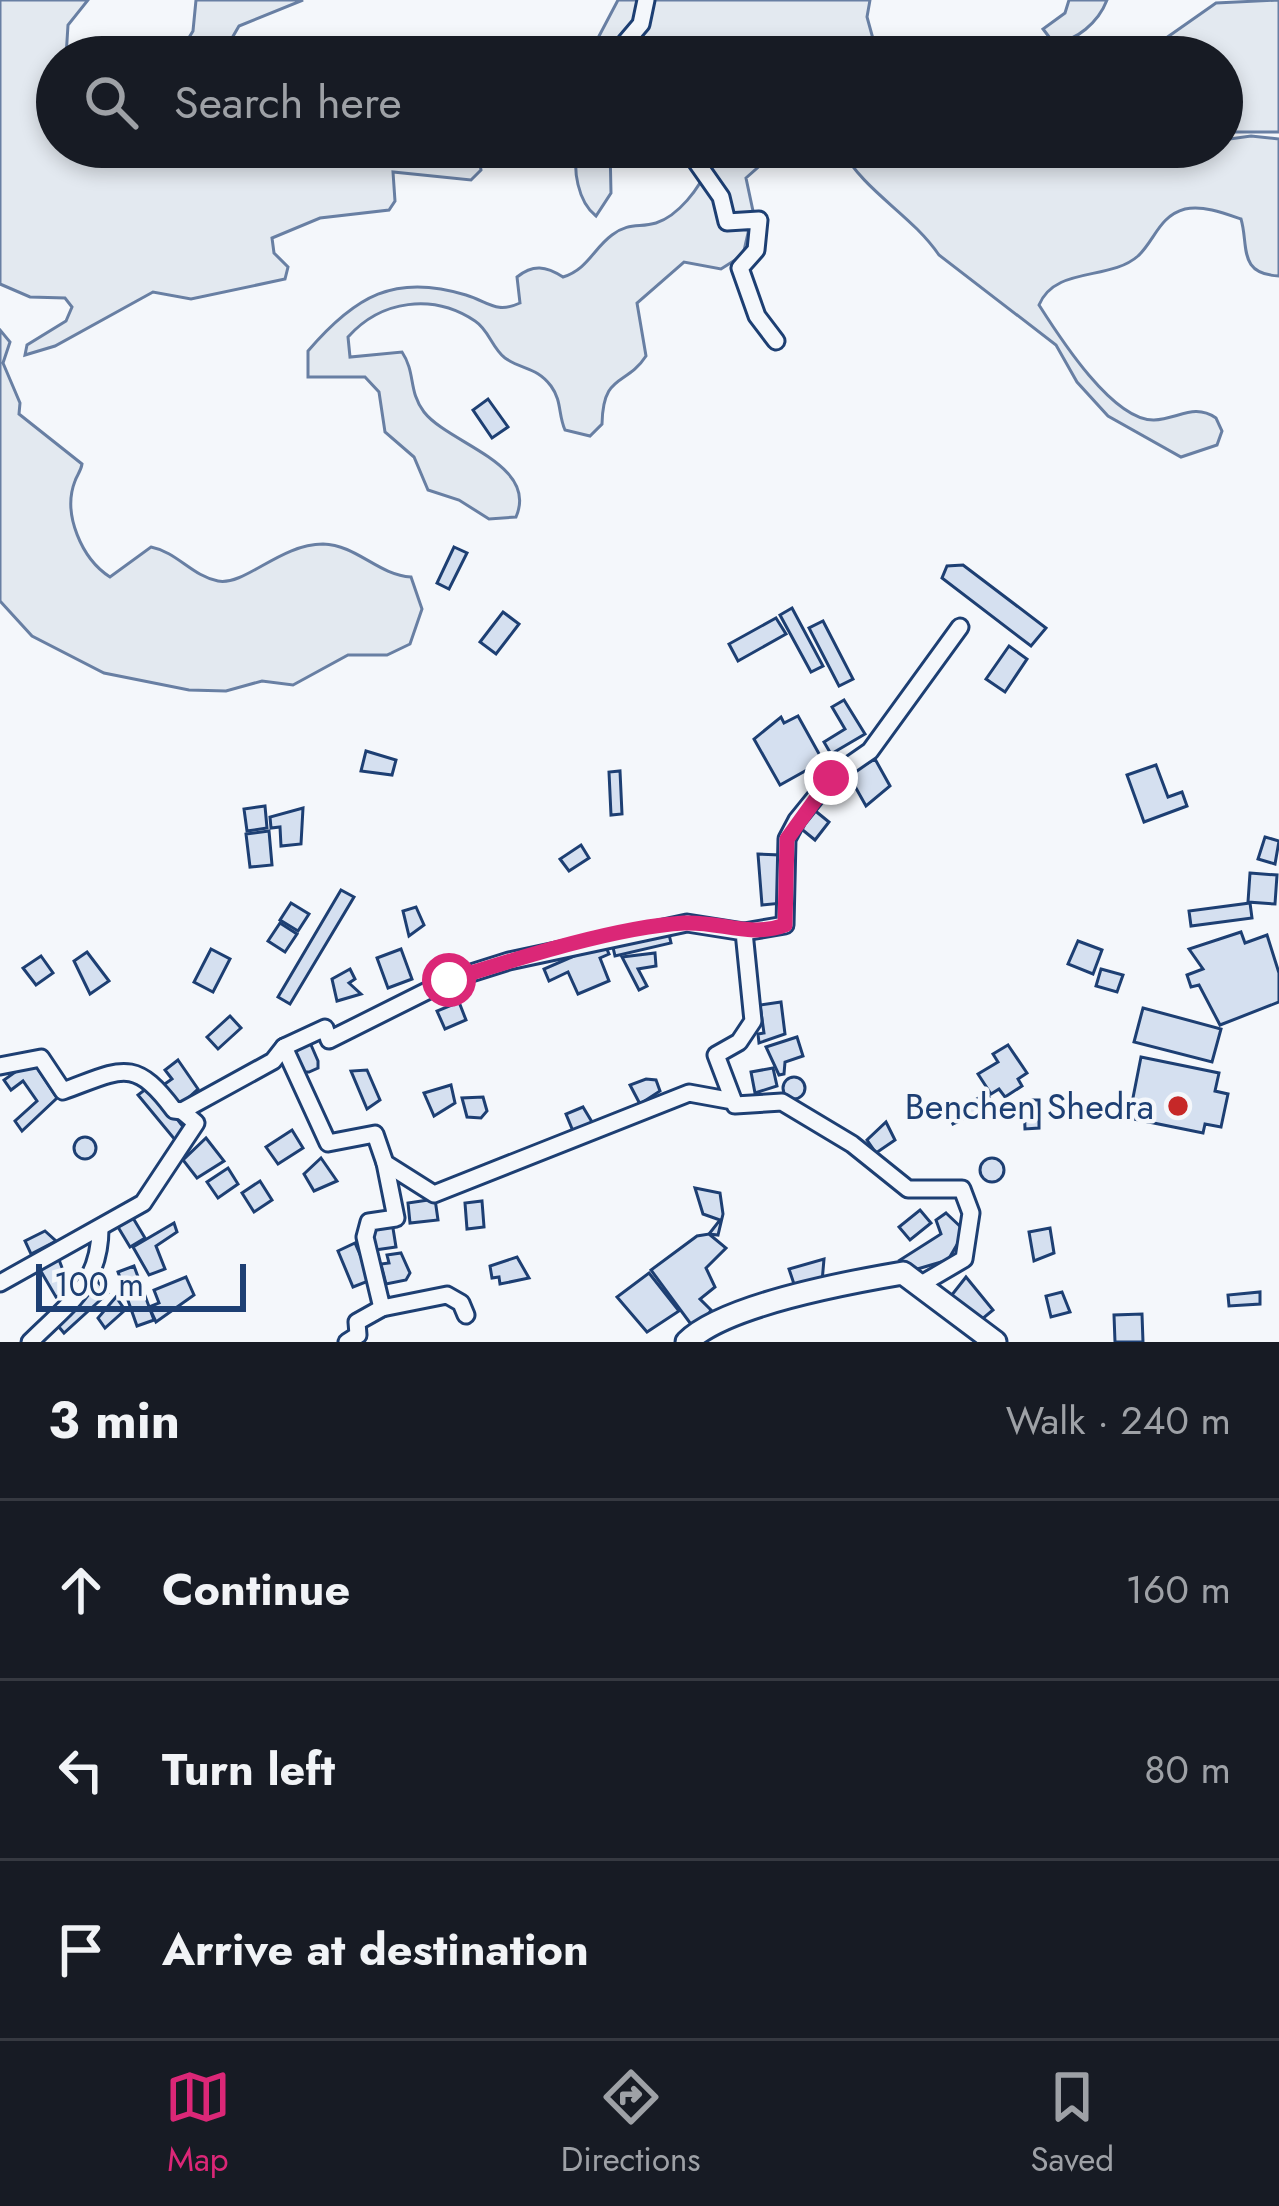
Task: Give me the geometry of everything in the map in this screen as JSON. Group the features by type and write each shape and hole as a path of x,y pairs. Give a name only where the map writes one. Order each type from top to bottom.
{"main road":[{"path":"687,1342 716,1322 861,1278 903,1273 994,1342"}],"street":[{"path":"631,36 641,25 646,0"},
{"path":"701,168 721,197 727,222 759,220 756,250 740,268 757,316 776,341"},
{"path":"182,1111 274,1060 284,1047 326,1028 329,1040 353,1032 449,980 509,961 687,923 744,932 785,925 787,839 797,820 831,778 870,751 960,626"},
{"path":"733,1101 716,1055 739,1042 753,1022 744,932"},
{"path":"284,1047 328,1143 375,1134 396,1218 369,1222 365,1238 382,1308"},
{"path":"0,1066 41,1058 63,1091 126,1070 142,1073 174,1110 196,1123 142,1203 0,1283"},
{"path":"385,1163 434,1194 689,1094 782,1102 851,1144 908,1190 962,1189 971,1213 964,1259 918,1286"},
{"path":"30,1342 83,1289 100,1259 100,1229"},
{"path":"346,1342 358,1335 357,1322 382,1308 447,1295 461,1303 466,1315"}],"shaded area":[{"path":"0,0 88,0 68,25 67,36 36,36 36,168 481,168 471,180 393,172 395,201 389,210 320,218 272,238 274,253 288,267 285,279 191,299 153,292 55,346 25,355 27,345 66,321 72,307 65,298 30,297 0,284"},
{"path":"196,0 303,0 239,26 233,36 190,36"},
{"path":"618,0 870,0 867,17 872,36 599,36"},
{"path":"1069,0 1107,0 1098,16 1075,36 1048,36 1043,29 1065,13"},
{"path":"1279,0 1279,132 1243,132 1243,36 1169,36 1216,3"},
{"path":"1243,137 1279,139 1279,276 1251,264 1241,219 1192,208 1169,217 1144,250 1126,264 1057,284 1039,305 1089,375 1122,407 1154,420 1193,412 1216,418 1222,431 1217,445 1181,457 1108,416 1077,382 1056,345 939,255 854,168 1243,168"},
{"path":"576,168 610,168 611,193 596,216 585,202"},
{"path":"707,168 757,168 746,178 753,211 743,255 721,269 684,262 637,303 646,356 611,388 602,424 590,436 565,430 557,397 546,380 505,358 480,325 459,312 425,304 392,308 348,337 350,357 402,352 424,412 504,469 515,483 520,499 516,517 489,519 459,500 428,490 414,457 385,432 379,392 365,377 308,377 308,351 343,316 378,294 418,287 441,289 498,307 512,306 520,303 517,277 523,273 540,268 563,277 579,269 618,231 656,223 672,214"},
{"path":"0,330 10,342 3,363 20,403 19,414 82,464 72,494 73,521 83,547 110,577 151,547 200,574 228,581 292,550 335,546 411,577 422,609 410,644 387,655 348,655 293,685 262,681 226,691 189,690 104,673 32,636 0,601"}],"building":[{"path":"488,399 508,427 492,438 473,410"},
{"path":"454,547 467,553 449,589 437,583"},
{"path":"963,565 1046,628 1031,646 942,578 947,566"},
{"path":"792,608 823,666 811,672 780,615"},
{"path":"503,612 519,624 496,654 480,642"},
{"path":"776,618 786,634 738,661 729,644"},
{"path":"823,621 853,679 839,686 809,628"},
{"path":"1009,646 1027,659 1005,692 986,679"},
{"path":"844,700 865,734 831,754 824,742 845,729 832,707"},
{"path":"798,716 823,761 780,785 754,739 781,717 784,723"},
{"path":"366,751 396,760 392,775 361,771"},
{"path":"875,759 890,786 866,806 848,774"},
{"path":"1156,765 1168,797 1182,792 1187,806 1144,822 1127,775"},
{"path":"620,771 622,814 611,815 609,772"},
{"path":"265,806 267,828 247,831 244,809"},
{"path":"303,808 301,844 281,846 280,827 271,828 270,817"},
{"path":"813,809 829,822 815,840 799,827"},
{"path":"269,831 272,865 250,867 246,834"},
{"path":"1265,837 1279,841 1275,864 1258,859"},
{"path":"581,845 589,858 569,871 560,859"},
{"path":"758,854 780,855 783,903 762,905"},
{"path":"1250,873 1277,875 1275,904 1248,902"},
{"path":"341,890 354,897 290,1004 278,997"},
{"path":"291,903 309,914 298,931 280,920"},
{"path":"1250,903 1252,918 1191,926 1189,911"},
{"path":"416,907 424,925 409,936 403,911"},
{"path":"280,923 297,934 285,952 268,941"},
{"path":"668,930 671,943 615,956 612,943"},
{"path":"1241,932 1245,943 1267,935 1279,973 1279,1002 1220,1025 1199,985 1191,987 1187,975 1203,969 1189,949"},
{"path":"1078,941 1102,950 1093,974 1068,964"},
{"path":"604,943 609,954 600,958 609,981 578,994 568,972 549,981 544,969"},
{"path":"211,949 230,959 213,992 194,982"},
{"path":"401,949 412,979 388,988 377,958"},
{"path":"87,952 109,981 90,994 74,961"},
{"path":"655,953 656,966 638,969 647,986 639,990 622,957"},
{"path":"41,956 53,973 36,985 23,968"},
{"path":"350,969 355,979 349,983 361,994 337,1001 332,979"},
{"path":"1101,969 1123,975 1117,992 1096,986"},
{"path":"459,1002 466,1020 445,1029 437,1011"},
{"path":"781,1002 785,1034 759,1043 758,1034 764,1033 760,1005"},
{"path":"1143,1008 1221,1029 1212,1062 1134,1042"},
{"path":"230,1016 241,1028 218,1049 207,1037"},
{"path":"797,1037 803,1056 785,1062 784,1074 779,1075 766,1047"},
{"path":"308,1038 318,1068 303,1072 293,1049"},
{"path":"1008,1045 1027,1073 1018,1079 1022,1086 1005,1097 999,1089 991,1094 978,1074 998,1062 993,1054"},
{"name":"Benchen Shedra","path":"1141,1057 1219,1073 1215,1091 1228,1094 1221,1127 1205,1124 1203,1133 1129,1118"},
{"path":"32,1060 57,1098 22,1131 15,1121 37,1101 23,1081 11,1090 4,1080"},
{"path":"178,1060 198,1089 177,1108 162,1086 172,1079 165,1070"},
{"path":"773,1068 777,1086 755,1093 751,1072"},
{"path":"367,1070 380,1100 367,1109 351,1071"},
{"path":"794,1077 805,1088 794,1099 783,1088"},
{"path":"656,1080 660,1091 640,1104 630,1085"},
{"path":"151,1085 184,1128 176,1141 138,1095"},
{"path":"451,1085 455,1103 434,1116 424,1093"},
{"path":"987,1093 993,1105 953,1124 949,1115"},
{"path":"483,1097 487,1111 481,1118 467,1117 462,1098"},
{"path":"1024,1100 1039,1100 1039,1128 1025,1129"},
{"path":"583,1107 595,1127 573,1131 566,1114"},
{"path":"886,1122 895,1140 876,1153 867,1140"},
{"path":"292,1130 303,1148 278,1164 266,1147"},
{"path":"85,1137 96,1148 85,1159 74,1148"},
{"path":"206,1138 224,1161 197,1178 183,1160"},
{"path":"321,1158 337,1181 314,1191 304,1174"},
{"path":"992,1158 1004,1170 992,1182 980,1170"},
{"path":"228,1168 238,1184 218,1198 207,1182"},
{"path":"260,1181 272,1200 254,1212 242,1193"},
{"path":"695,1188 720,1193 723,1214 718,1235 709,1234 720,1220 703,1214"},
{"path":"435,1199 438,1220 410,1223 408,1203"},
{"path":"482,1201 484,1227 467,1229 465,1203"},
{"path":"920,1210 931,1223 910,1240 899,1227"},
{"path":"946,1213 965,1231 948,1260 914,1270 900,1260 941,1234 936,1220"},
{"path":"133,1218 145,1238 130,1247 118,1227"},
{"path":"392,1222 396,1247 375,1250 372,1225"},
{"path":"174,1223 177,1232 156,1246 165,1269 149,1275 133,1247"},
{"path":"1050,1228 1054,1253 1034,1261 1029,1232"},
{"path":"45,1231 56,1241 31,1254 25,1241"},
{"path":"709,1234 726,1248 706,1268 715,1287 700,1299 711,1310 703,1324 693,1327 651,1270 697,1236"},
{"path":"355,1243 371,1280 353,1287 338,1251"},
{"path":"401,1253 410,1273 406,1280 386,1284 381,1264 389,1263 387,1255"},
{"path":"58,1257 70,1289 56,1297 39,1268"},
{"path":"517,1257 529,1278 500,1284 499,1277 492,1278 490,1266"},
{"path":"824,1259 822,1282 795,1287 789,1269"},
{"path":"134,1266 154,1320 137,1326 118,1272"},
{"path":"649,1273 679,1311 647,1332 617,1297"},
{"path":"186,1277 194,1295 156,1322 149,1307 159,1303 154,1290"},
{"path":"966,1277 993,1310 975,1325 951,1296"},
{"path":"96,1280 108,1293 64,1333 54,1321"},
{"path":"1062,1292 1070,1312 1051,1317 1046,1296"},
{"path":"1260,1292 1260,1304 1229,1306 1228,1295"},
{"path":"116,1297 125,1310 105,1328 98,1318"},
{"path":"1142,1314 1143,1342 1115,1342 1114,1315"}],"place":[{"name":"Benchen Shedra","path":"1178,1106"}],"route":[{"path":"449,980 509,961 687,923 744,932 785,925 789,910 787,839 831,778"}]}
